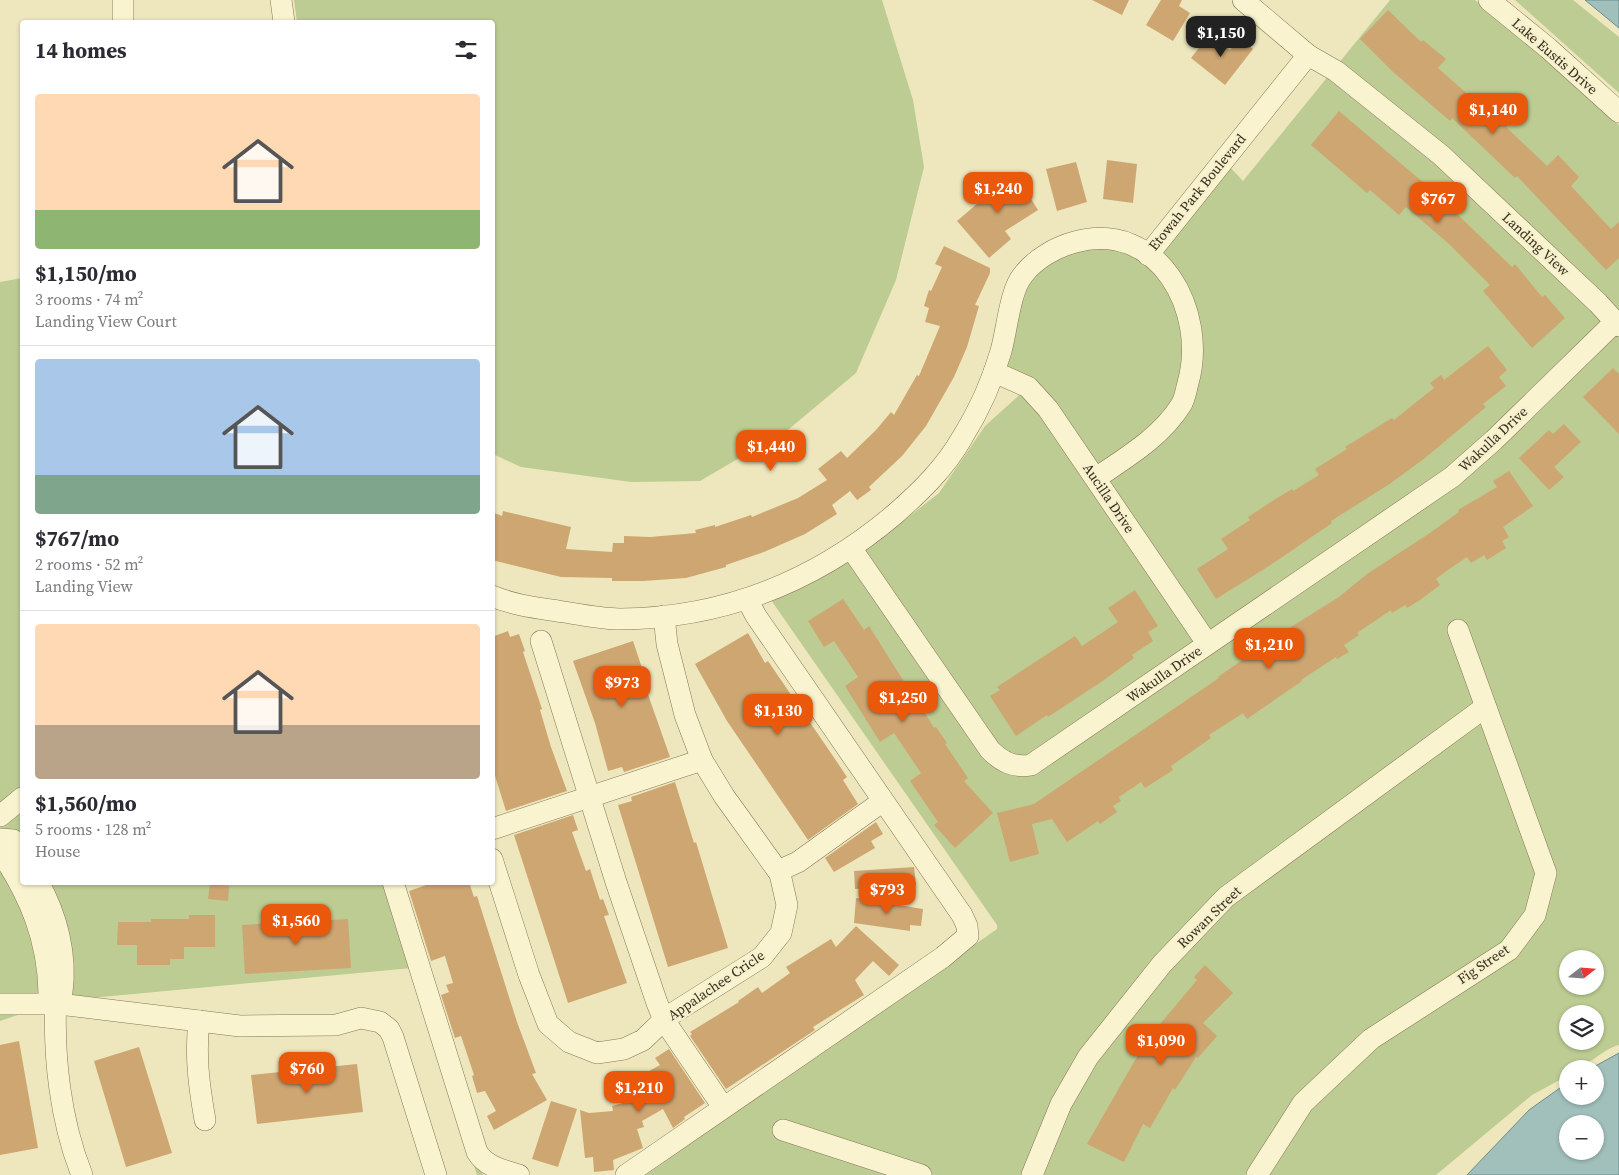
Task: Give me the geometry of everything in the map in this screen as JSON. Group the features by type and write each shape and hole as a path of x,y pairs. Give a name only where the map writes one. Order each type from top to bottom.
{"street":[{"path":"123,0 123,20"},
{"path":"281,0 284,20"},
{"name":"Landing View","path":"1243,0 1308,55 1336,71 1441,155 1598,303 1617,324"},
{"name":"Lake Eustis Drive","path":"1489,0 1548,48 1619,112"},
{"name":"Etowah Park Boulevard","path":"495,597 513,604 617,619 698,612 747,599 790,583 851,548 873,532 934,476 961,440 984,399 994,372 1021,276 1044,256 1074,242 1103,238 1128,242 1148,255 1308,55"},
{"path":"1096,478 1154,438 1183,403 1194,363 1193,330 1186,306 1173,281 1148,255"},
{"name":"Wakulla Drive","path":"851,548 990,750 997,758 1012,765 1026,766 1038,762 1207,643 1452,477 1617,324"},
{"name":"Aucilla Drive","path":"994,372 1028,387 1048,409 1207,643"},
{"path":"626,1175 942,957 968,936 968,926 962,915 756,616 747,599"},
{"name":"Appalachee Cricle","path":"495,868 529,975 548,1024 569,1042 597,1053 624,1049 643,1040 664,1020 762,956 781,933 788,905 778,871 724,796 702,760 685,716 667,644 664,616"},
{"name":"Fig Street","path":"1257,1175 1303,1103 1372,1039 1508,950 1535,915 1546,873 1484,708 1458,630"},
{"path":"541,641 591,796 616,882 664,1020 723,1107"},
{"name":"Rowan Street","path":"1032,1175 1060,1104 1088,1057 1162,964 1226,897 1484,708"},
{"path":"495,828 702,760"},
{"path":"0,816 20,800"},
{"path":"778,871 798,862 883,801"},
{"path":"0,838 13,840 20,852"},
{"path":"0,852 20,882"},
{"path":"21,885 34,911 46,953 49,993 55,1000 56,1046 64,1110 82,1175"},
{"path":"39,885 55,924 62,955 64,976 62,992 55,1000"},
{"path":"394,885 477,1152 481,1159 490,1166 519,1175"},
{"path":"0,1004 55,1000 240,1026 336,1025 361,1018 380,1022 389,1029 393,1037 436,1175"},
{"path":"198,1021 195,1050 196,1072 205,1120"},
{"path":"783,1130 921,1175"}],"green space":[{"path":"294,0 882,0 913,100 924,167 896,280 856,373 789,429 700,481 631,482 521,467 495,455 495,20 297,20"},
{"path":"1390,0 1475,0 1541,54 1619,125 1619,1045 1612,1047 1592,1060 1559,1060 1559,1080 1532,1095 1436,1175 646,1175 997,929 997,925 771,600 853,560 939,493 985,426 1025,390 988,359 1014,293 1061,245 1150,250 1227,164 1243,181"},
{"path":"1515,0 1573,0 1619,37 1619,93"},
{"path":"20,278 20,790 0,805 0,282"},
{"path":"20,811 20,885 390,885 483,1175 477,1175 415,972 412,968 59,1001 0,1021 0,826"}],"water":[{"path":"1585,0 1619,0 1619,28"},
{"path":"1619,1053 1619,1175 1467,1175 1529,1110 1559,1089 1559,1105 1604,1105 1604,1061"}],"building":[{"path":"1092,0 1129,0 1122,15"},
{"path":"1161,0 1182,0 1179,6 1190,13 1173,41 1146,25"},
{"path":"1388,10 1421,42 1423,40 1446,59 1438,68 1482,107 1493,96 1514,119 1506,127 1547,166 1558,155 1579,177 1571,186 1611,229 1619,222 1619,258 1606,270 1517,176 1515,178 1452,118 1450,121 1392,71 1360,39"},
{"path":"1210,34 1230,50 1239,38 1253,49 1225,85 1191,58"},
{"path":"1339,111 1431,189 1512,267 1515,264 1542,297 1545,295 1565,318 1532,348 1483,291 1490,285 1449,244 1406,207 1399,215 1370,190 1367,193 1311,145"},
{"path":"1107,160 1137,164 1133,203 1103,199"},
{"path":"1076,162 1087,202 1057,211 1046,169"},
{"path":"1016,175 1038,210 1005,231 1011,239 989,258 957,221 991,192 986,185 1001,176 1005,181"},
{"path":"944,246 990,268 990,273 975,305 979,306 967,347 954,377 926,426 902,456 869,487 871,490 857,500 850,491 832,505 837,514 805,534 764,552 726,565 726,567 686,578 612,581 612,578 561,577 495,561 495,513 502,516 503,511 571,527 566,549 612,552 613,543 624,543 624,536 650,537 696,533 695,530 715,525 715,527 751,515 752,517 798,498 827,480 818,469 841,451 847,458 876,430 891,412 894,415 917,375 919,376 940,326 925,322 929,308 924,306 929,290 931,291 942,267 935,264"},
{"path":"1488,346 1507,370 1499,377 1506,386 1483,404 1486,407 1425,458 1391,483 1331,521 1332,523 1272,564 1216,599 1197,569 1228,549 1221,539 1250,520 1248,517 1274,500 1319,475 1315,469 1347,449 1345,447 1392,418 1394,420 1434,388 1430,383 1441,375 1444,380"},
{"path":"1613,368 1619,374 1619,434 1583,397"},
{"path":"1564,424 1581,442 1554,467 1564,477 1549,490 1519,458 1549,430 1553,434"},
{"path":"1509,471 1533,506 1503,527 1509,537 1502,541 1506,548 1487,560 1484,555 1471,563 1467,557 1436,579 1440,585 1420,600 1407,608 1405,605 1392,613 1391,610 1357,633 1359,635 1344,645 1349,652 1337,659 1336,657 1247,719 1243,713 1209,735 1211,738 1171,766 1173,770 1145,788 1141,782 1119,797 1121,801 1113,806 1117,812 1100,824 1098,821 1067,842 1052,819 1032,824 1039,854 1010,862 997,813 1034,804 1219,678 1278,635 1339,597 1367,574 1459,512 1458,510 1497,487 1493,481"},
{"path":"1135,590 1158,626 1148,632 1153,641 1132,655 1134,658 1104,680 1016,736 990,696 1000,690 997,687 1075,636 1082,646 1118,622 1108,608"},
{"path":"843,599 864,630 869,626 934,728 936,727 947,743 945,744 968,778 964,781 993,813 955,848 934,825 938,822 910,781 921,773 894,733 880,742 845,686 858,677 834,641 824,647 808,621"},
{"path":"508,631 510,637 519,634 542,709 540,710 551,747 567,791 506,811 495,776 495,636"},
{"path":"748,633 765,663 768,661 847,777 843,780 858,804 808,840 727,721 695,664"},
{"path":"633,641 642,668 639,669 670,757 624,772 622,767 608,771 595,723 573,661"},
{"path":"675,782 694,843 696,842 728,948 668,967 618,805 632,801 631,797"},
{"path":"573,815 578,830 572,832 586,871 590,869 600,900 603,899 609,915 604,916 627,983 568,1003 514,835"},
{"path":"876,822 883,834 871,841 875,848 834,872 825,858"},
{"path":"914,867 916,885 855,889 854,871"},
{"path":"210,885 229,886 228,901 208,899"},
{"path":"426,885 470,885 474,897 477,896 517,1022 536,1073 532,1074 547,1100 494,1130 487,1116 496,1111 485,1091 477,1093 472,1076 474,1075 461,1036 455,1038 441,995 449,992 446,985 453,983 445,956 431,961 409,891"},
{"path":"856,898 923,909 921,926 910,925 910,931 854,923"},
{"path":"189,915 215,915 215,947 184,947 184,959 170,959 170,965 137,965 137,945 117,945 118,922 151,922 151,919 189,919"},
{"path":"348,919 351,968 245,974 242,925"},
{"path":"856,926 899,965 889,976 873,961 855,980 864,995 813,1027 815,1030 726,1089 690,1036 692,1034 690,1032 739,1002 758,987 762,993 790,973 786,967 831,939 836,947"},
{"path":"1205,965 1233,993 1203,1023 1217,1036 1198,1058 1196,1057 1175,1090 1173,1088 1150,1128 1143,1124 1124,1162 1087,1144 1146,1041 1197,980 1194,977"},
{"path":"19,1041 38,1148 0,1155 0,1045"},
{"path":"139,1047 172,1153 126,1167 94,1061"},
{"path":"669,1049 705,1103 684,1117 685,1119 673,1128 663,1109 642,1121 644,1127 637,1129 643,1148 613,1160 614,1170 594,1172 593,1157 585,1158 580,1110 589,1113 613,1111 612,1106 623,1103 621,1097 641,1090 635,1079 660,1065 655,1058"},
{"path":"357,1064 363,1112 257,1124 251,1075"},
{"path":"551,1101 577,1109 558,1167 532,1159"}]}
